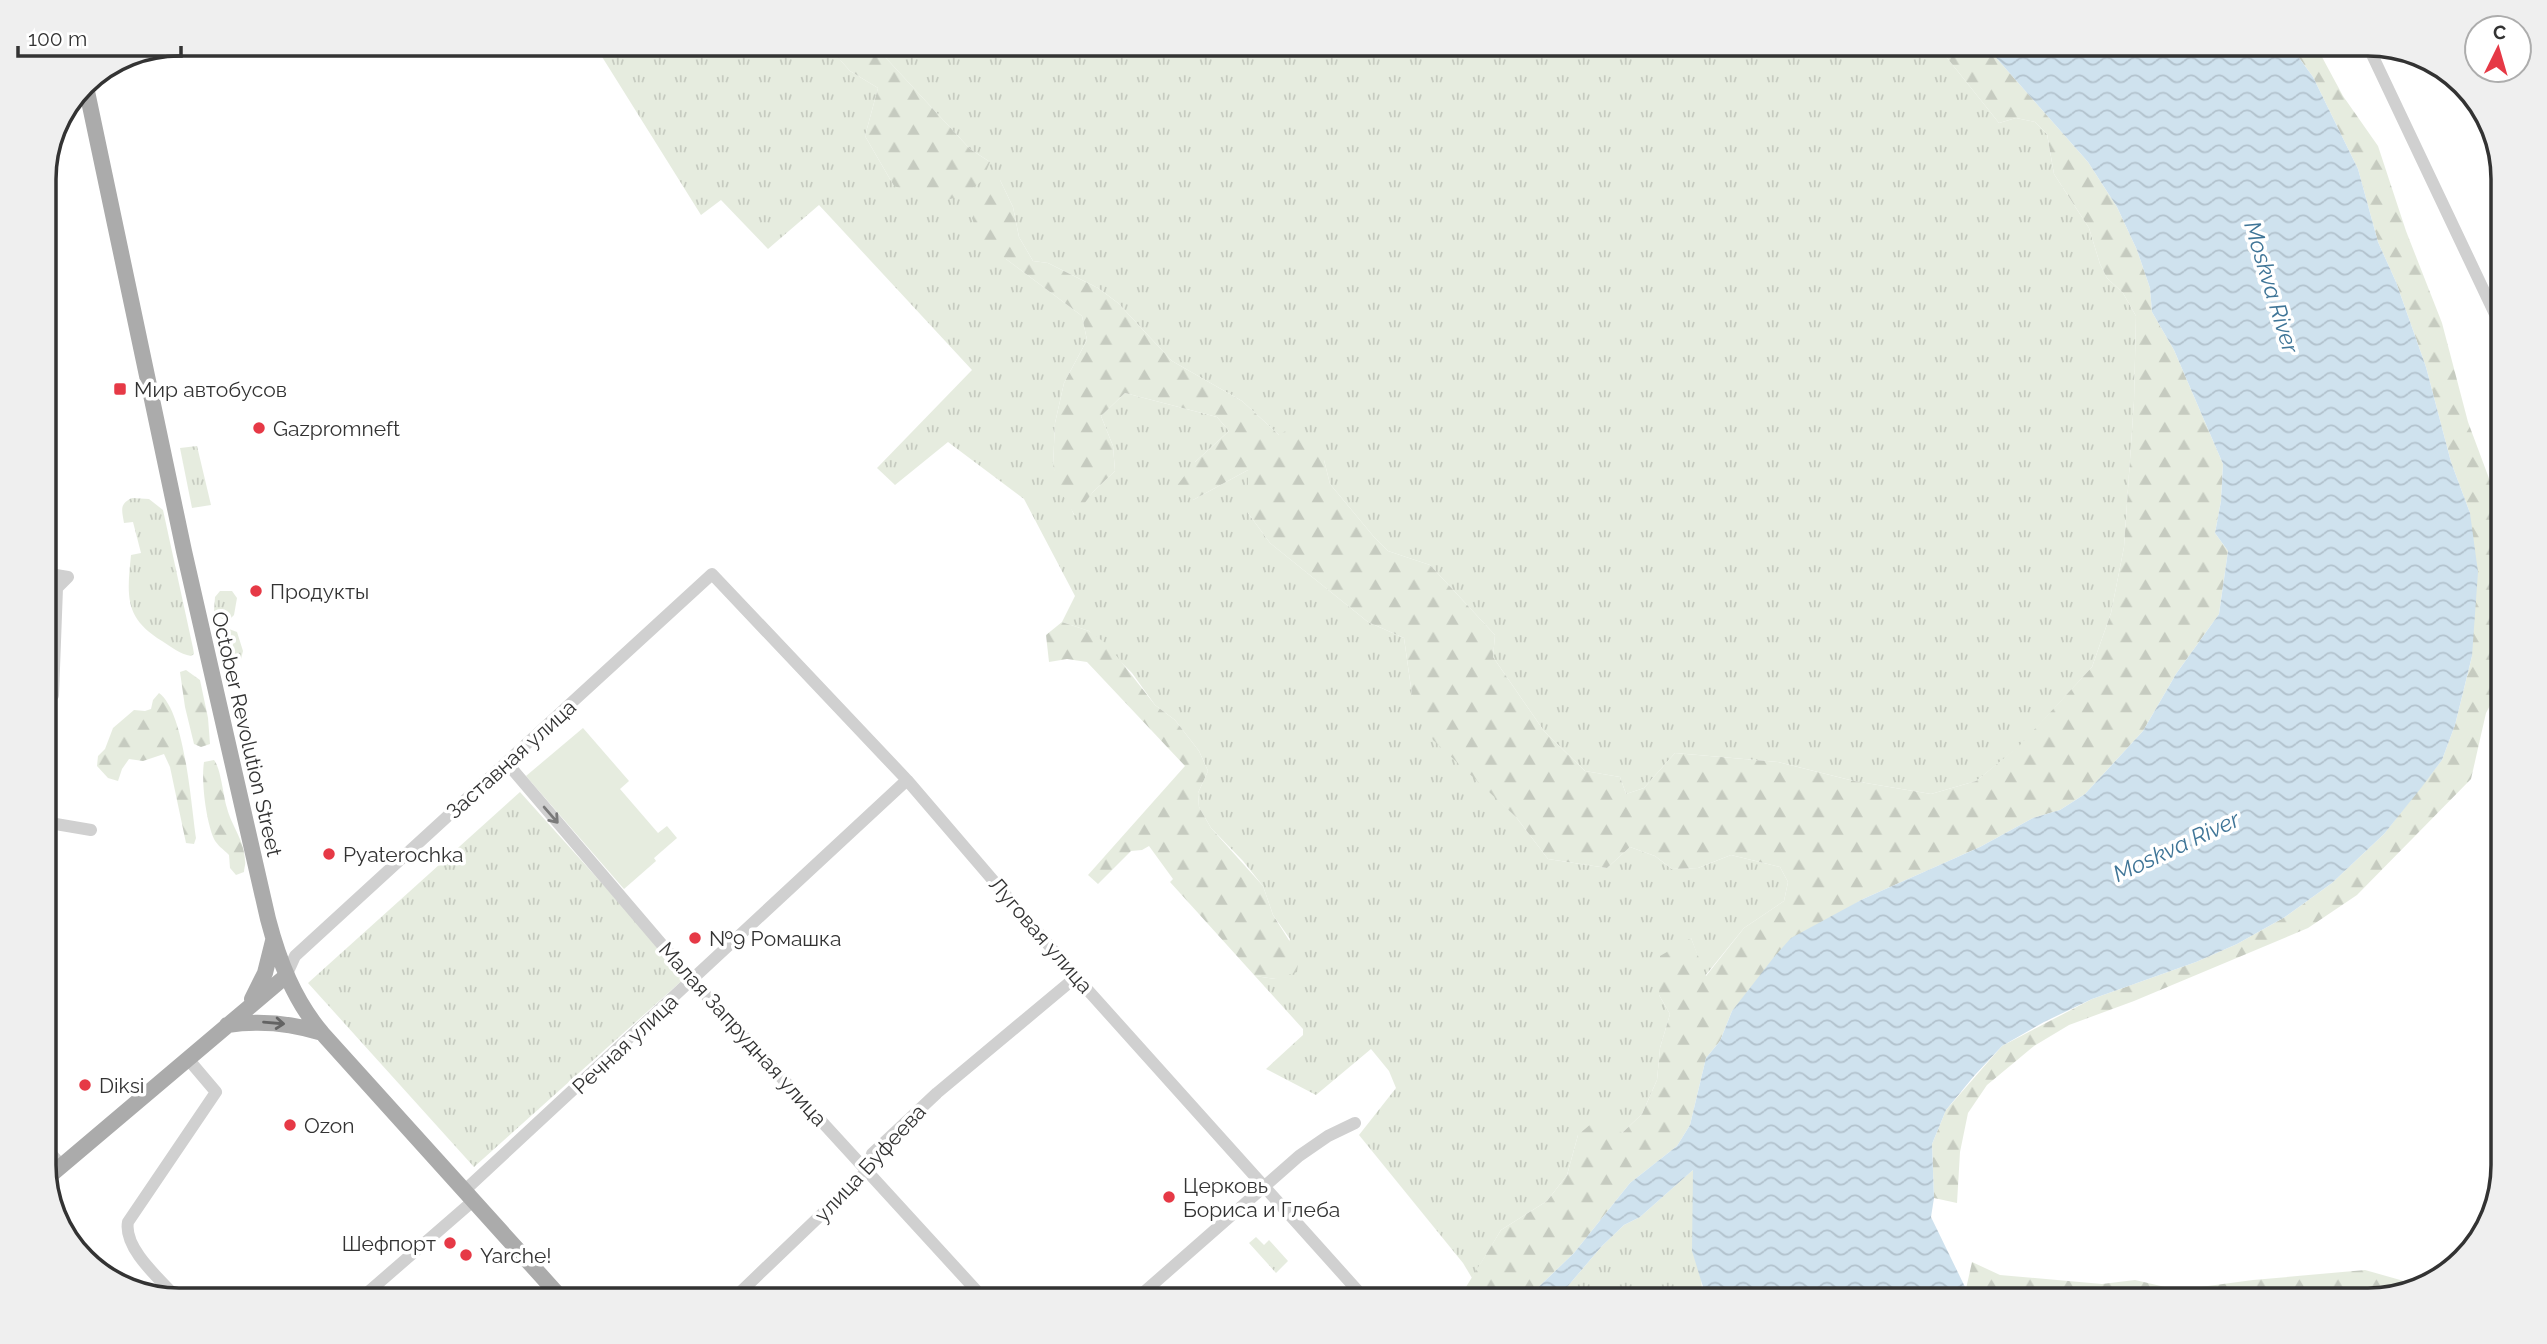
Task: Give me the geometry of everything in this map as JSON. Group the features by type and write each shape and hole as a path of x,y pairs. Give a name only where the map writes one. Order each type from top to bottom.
{"main road":[{"name":"October Revolution Street","path":"88,96 184,551 273,939 286,976 300,1003 322,1033 552,1288"},
{"path":"247,1008 265,973 273,939"},
{"path":"56,1171 286,976"},
{"path":"225,1026 259,1022 290,1024 322,1033"}],"street":[{"path":"2373,56 2491,306"},
{"name":"Заставная улица","path":"286,976 295,956 712,574"},
{"name":"Луговая улица","path":"712,574 907,780 1076,976 1355,1288"},
{"path":"56,575 68,577 57,588 56,615"},
{"name":"Малая Запрудная улица","path":"507,764 693,981 974,1288"},
{"name":"Речная улица","path":"372,1288 907,780"},
{"path":"56,824 91,830"},
{"name":"улица Буфеева","path":"744,1288 867,1170 872,1154 937,1093 1076,976"},
{"path":"168,1288 135,1251 126,1232 128,1222 216,1092 188,1059"},
{"path":"1148,1288 1299,1156 1328,1136 1355,1123"},
{"path":"56,1160 62,1167"}],"green space":[{"path":"602,56 837,56 850,71 878,88 865,136 894,186 990,162 970,149 884,56 1946,56 1999,123 2016,118 2035,122 2047,134 2054,174 2089,228 2107,278 2123,293 2136,316 2134,401 2124,547 2111,613 2092,667 2020,746 1976,781 1931,794 1854,781 1778,762 1675,753 1644,788 1626,794 1620,777 1585,771 1544,731 1493,657 1495,635 1430,565 1388,551 1374,537 1330,484 1324,460 1279,435 1242,401 1172,361 1118,303 1098,288 1048,263 1033,261 1019,237 1013,207 1000,180 1006,259 1082,316 1087,340 1064,383 1055,423 1053,466 1074,515 1115,471 1113,446 1101,416 1125,393 1217,417 1229,431 1195,462 1193,500 1248,470 1248,513 1270,543 1368,622 1404,638 1412,695 1478,780 1516,817 1548,859 1607,868 1630,847 1655,856 1672,869 1698,868 1731,855 1780,867 1788,882 1784,901 1744,928 1705,976 1691,938 1659,995 1670,1014 1660,1048 1657,1080 1642,1114 1622,1133 1578,1135 1567,1175 1547,1201 1501,1230 1472,1278 1463,1263 1359,1135 1396,1088 1389,1071 1371,1049 1316,1095 1266,1069 1303,1035 1303,1029 1255,976 1276,979 1290,939 1273,915 1263,886 1211,828 1199,807 1198,793 1208,771 1199,751 1175,720 1155,705 1132,673 1089,631 1062,622 1075,596 1024,499 948,442 895,485 877,468 972,370 819,205 768,249 721,200 701,215"},
{"path":"837,56 884,56 970,149 990,162 982,181 962,196 938,202 894,186 865,136 878,88 850,71"},
{"path":"1946,56 1995,56 2088,162 2117,207 2137,250 2150,288 2152,312 2174,350 2223,464 2221,501 2215,533 2228,551 2219,614 2176,674 2143,731 2085,794 2060,810 2033,818 1980,847 1863,899 1835,916 1732,1011 1720,1041 1706,1058 1690,1125 1677,1146 1630,1183 1574,1253 1538,1288 1465,1288 1501,1230 1547,1201 1567,1175 1578,1135 1599,1117 1622,1133 1642,1114 1657,1080 1660,1048 1670,1014 1659,995 1660,956 1691,938 1706,976 1744,928 1784,901 1788,882 1780,867 1731,855 1698,868 1672,869 1655,856 1630,847 1607,868 1548,859 1516,817 1433,740 1412,695 1404,638 1368,622 1270,543 1248,513 1248,470 1193,500 1176,487 1195,462 1229,431 1217,417 1125,393 1101,416 1113,446 1115,471 1093,492 1075,516 1061,492 1053,466 1055,423 1064,383 1087,340 1082,316 978,235 972,218 984,197 1000,180 1013,207 1019,237 1033,261 1048,263 1098,288 1118,303 1172,361 1242,401 1279,435 1297,424 1326,451 1324,460 1330,484 1374,537 1388,551 1430,565 1495,635 1493,657 1544,731 1585,771 1620,777 1626,794 1644,788 1675,753 1778,762 1854,781 1931,794 1976,781 2019,746 2092,667 2111,613 2124,547 2134,401 2136,316 2123,293 2107,278 2089,228 2054,174 2047,134 2035,122 2016,118 1999,123"},
{"path":"2298,56 2321,56 2343,96 2378,146 2406,231 2442,323 2468,422 2491,484 2491,704 2486,713 2471,779 2357,895 2308,928 2134,1001 2069,1025 2034,1046 1987,1085 1968,1113 1960,1152 1957,1203 1934,1198 1932,1144 1946,1110 2002,1046 2092,999 2196,962 2237,944 2285,917 2332,883 2384,834 2442,760 2455,725 2472,656 2470,513 2451,462 2426,367 2396,282 2378,242 2358,169 2313,77"},
{"path":"197,446 211,505 192,508 180,448"},
{"path":"132,498 149,499 163,510 193,648 194,654 191,656 176,650 150,632 134,614 129,594 131,555 141,553 133,522 124,523 122,508"},
{"path":"220,591 232,591 237,598 234,615 228,621 218,617 214,611 215,597"},
{"path":"1062,622 1089,631 1108,645 1155,705 1175,720 1199,751 1208,771 1198,793 1199,807 1211,828 1263,886 1273,915 1299,956 1297,972 1276,979 1255,976 1170,882 1173,879 1149,846 1131,851 1098,884 1088,875 1185,766 1087,662 1067,659 1049,662 1046,635"},
{"path":"229,629 237,632 243,651 241,659 230,663 223,658 220,646 222,633"},
{"path":"186,670 200,680 208,718 210,744 201,747 194,744 185,707 180,672"},
{"path":"159,693 168,703 181,739 192,804 196,838 194,844 186,843 170,767 164,754 143,761 129,759 118,781 108,778 97,766 98,756 105,749 113,728 134,710 151,709 153,700"},
{"path":"583,728 629,781 620,789 658,833 667,826 677,838 624,889 526,776"},
{"path":"214,760 229,814 244,854 244,872 236,875 230,868 229,855 214,839 207,812 204,762"},
{"path":"520,792 686,977 474,1167 308,983"},
{"path":"1694,1169 1702,1288 1566,1288 1602,1246 1624,1225 1640,1217"},
{"path":"1256,1237 1264,1245 1269,1240 1288,1261 1276,1273 1249,1243"},
{"path":"1972,1262 2000,1275 2102,1284 2135,1280 2169,1288 1966,1288"},
{"path":"2365,1270 2407,1282 2368,1288 2193,1288 2253,1280"}],"water":[{"name":"Moskva River","path":"1995,56 2298,56 2313,77 2358,169 2378,242 2396,282 2426,367 2451,462 2470,513 2478,572 2472,656 2455,725 2442,760 2384,834 2332,883 2285,917 2237,944 2196,962 2092,999 2044,1022 2002,1046 1974,1076 1946,1110 1932,1144 1934,1198 1931,1217 1966,1288 1703,1288 1692,1251 1693,1170 1640,1217 1624,1225 1566,1288 1538,1288 1574,1253 1630,1183 1677,1146 1690,1125 1706,1058 1720,1041 1732,1011 1791,938 1863,899 1980,847 2033,818 2060,810 2085,794 2143,731 2176,674 2219,614 2228,551 2215,533 2221,501 2223,464 2174,350 2152,312 2150,288 2137,250 2117,207 2088,162"}],"place":[{"name":"Мир автобусов","path":"120,389"},
{"name":"Gazpromneft","path":"259,428"},
{"name":"Продукты","path":"256,591"},
{"name":"Pyaterochka","path":"329,854"},
{"name":"№9 Ромашка","path":"695,938"},
{"name":"Diksi","path":"85,1085"},
{"name":"Ozon","path":"290,1125"},
{"name":"Церковь Бориса и Глеба","path":"1169,1197"},
{"name":"Шефпорт","path":"450,1243"},
{"name":"Yarche!","path":"466,1255"}]}
